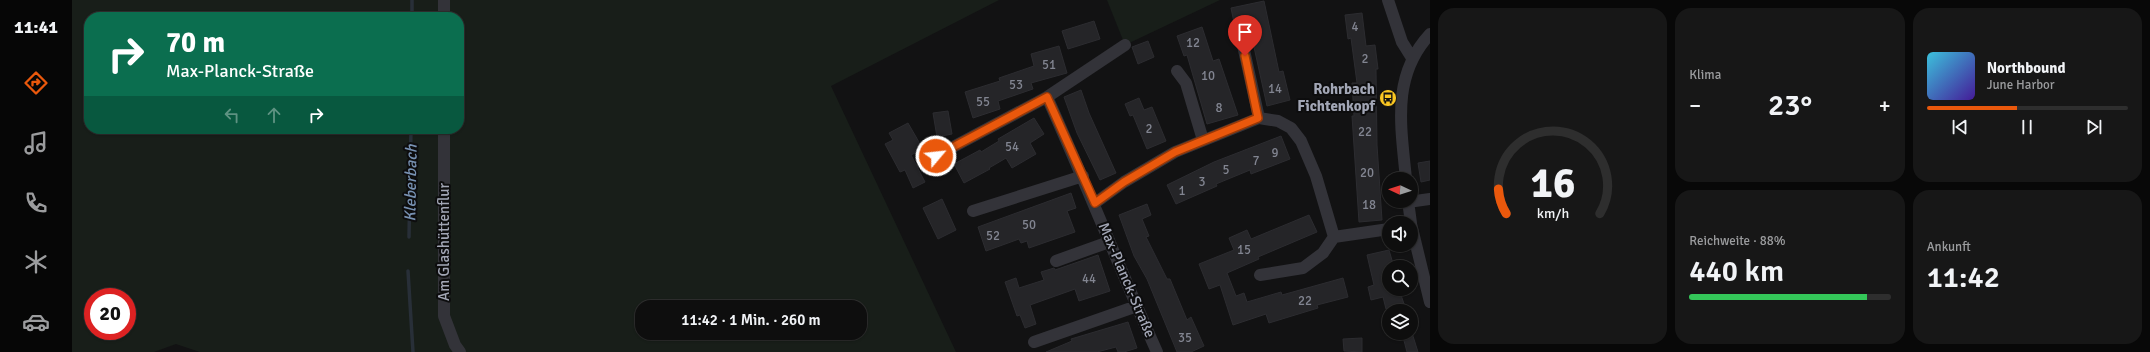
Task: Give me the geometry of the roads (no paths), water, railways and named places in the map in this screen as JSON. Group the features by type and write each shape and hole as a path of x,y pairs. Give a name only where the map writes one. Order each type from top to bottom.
{"street":[{"path":"444,0 444,12"},
{"path":"1388,0 1402,42 1412,58"},
{"path":"1406,172 1401,105 1402,86 1412,58 1430,34"},
{"path":"1242,41 1258,118"},
{"path":"936,156 1047,97 1126,45"},
{"path":"1177,71 1186,83 1203,140"},
{"name":"Max-Planck-Straße","path":"1047,97 1095,203 1109,242 1157,352"},
{"path":"1095,203 1124,182 1175,152 1258,118 1278,121 1291,128 1301,141 1316,176 1334,237"},
{"name":"Am Glashüttenflur","path":"444,134 444,316 455,345 460,352"},
{"path":"973,211 1083,176"},
{"path":"1418,201 1430,199"},
{"path":"1260,275 1303,268 1323,253 1334,237 1382,230"},
{"path":"1056,261 1109,242"},
{"path":"1418,252 1430,302"},
{"path":"1034,342 1137,306"}],"waterway":[{"name":"Kleberbach","path":"412,0 412,12"},
{"name":"Kleberbach","path":"409,237 411,134"},
{"name":"Kleberbach","path":"408,271 413,352"}],"place":[{"name":"Rohrbach Fichtenkopf","path":"1388,98"}]}
